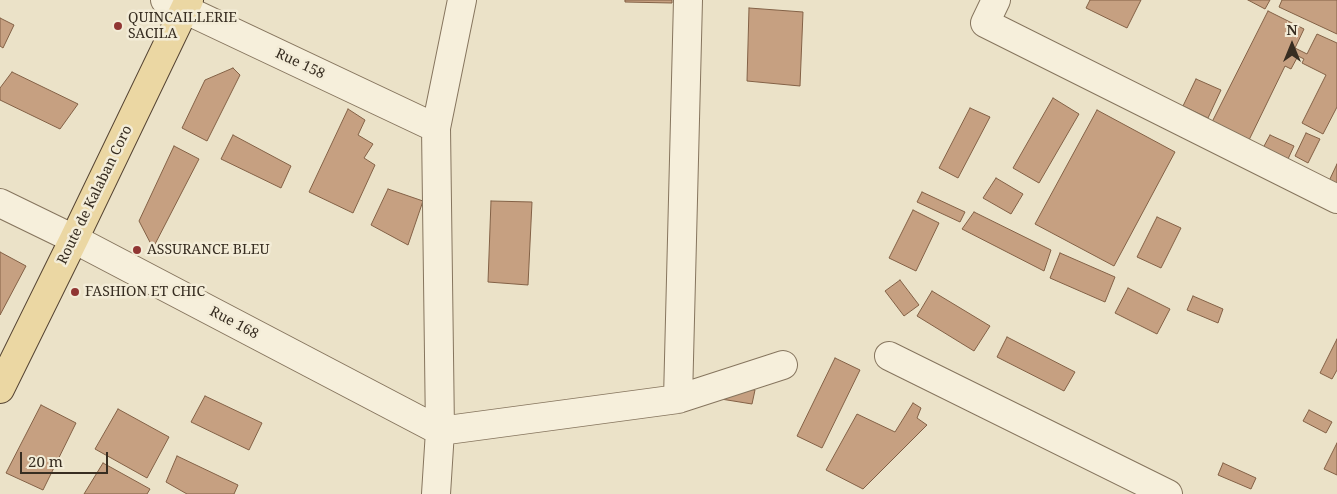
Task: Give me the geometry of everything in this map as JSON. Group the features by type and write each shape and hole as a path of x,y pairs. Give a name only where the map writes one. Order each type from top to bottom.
{"main road":[{"name":"Route de Kalaban Coro","path":"0,389 74,239 179,3"}],"street":[{"path":"436,494 440,431 436,128 462,0"},
{"path":"678,399 688,0"},
{"path":"996,0 985,23 1337,199"},
{"name":"Rue 158","path":"179,3 436,128"},
{"name":"Rue 168","path":"0,203 74,239 440,431"},
{"path":"889,356 1168,494"},
{"path":"440,431 678,399 783,365"}],"building":[{"path":"625,0 672,0 672,3 625,2"},
{"path":"1090,0 1141,0 1127,28 1086,8"},
{"path":"1248,0 1270,0 1265,9"},
{"path":"1282,0 1337,0 1337,34 1279,7"},
{"path":"749,8 803,12 800,86 747,81"},
{"path":"1268,11 1304,29 1295,48 1307,54 1317,34 1337,43 1337,107 1323,134 1302,123 1326,75 1302,63 1304,59 1298,56 1291,69 1285,66 1249,140 1212,122"},
{"path":"0,18 14,25 3,48 0,46"},
{"path":"233,68 240,75 207,141 182,128 205,80"},
{"path":"12,72 78,104 60,129 0,100 0,88"},
{"path":"1196,79 1221,90 1208,118 1183,106"},
{"path":"1053,98 1079,114 1039,183 1013,168"},
{"path":"970,108 990,117 958,178 939,168"},
{"path":"348,109 365,120 358,135 373,144 364,158 375,165 353,213 309,192"},
{"path":"1097,110 1175,152 1114,266 1035,224"},
{"path":"1306,133 1320,139 1308,163 1295,156"},
{"path":"233,135 291,166 281,188 221,159"},
{"path":"1270,135 1294,146 1288,159 1263,148"},
{"path":"174,146 199,159 153,248 139,221"},
{"path":"1337,164 1337,185 1329,181"},
{"path":"996,178 1023,194 1011,214 983,198"},
{"path":"388,189 423,201 408,245 371,225"},
{"path":"922,192 965,212 960,222 917,202"},
{"path":"491,201 532,202 528,285 488,282"},
{"path":"913,210 939,223 916,271 889,258"},
{"path":"974,212 1051,250 1044,271 962,229"},
{"path":"1157,217 1181,228 1161,268 1137,257"},
{"path":"0,252 26,266 0,315"},
{"path":"1060,253 1115,277 1105,302 1050,278"},
{"path":"900,280 919,305 904,316 885,291"},
{"path":"1128,288 1170,309 1157,334 1115,313"},
{"path":"932,291 990,326 974,351 917,316"},
{"path":"1193,296 1223,309 1218,323 1187,310"},
{"path":"1007,337 1075,372 1064,391 997,357"},
{"path":"1337,339 1337,370 1332,379 1320,373"},
{"path":"835,358 860,370 822,448 797,436"},
{"path":"723,385 755,390 752,404 721,399"},
{"path":"205,396 262,423 249,450 191,422"},
{"path":"913,403 921,408 917,418 927,425 863,489 826,470 857,414 895,432"},
{"path":"41,405 76,423 43,490 6,473"},
{"path":"118,409 169,437 147,478 95,449"},
{"path":"1309,410 1332,422 1326,433 1303,421"},
{"path":"1337,443 1337,475 1324,469"},
{"path":"177,456 238,485 234,494 187,494 166,482"},
{"path":"103,463 150,489 147,494 84,494"},
{"path":"1223,463 1256,478 1251,489 1218,475"}],"place":[{"name":"QUINCAILLERIE SACILA","path":"118,26"},
{"name":"ASSURANCE BLEU","path":"137,250"},
{"name":"FASHION ET CHIC","path":"75,292"}]}
